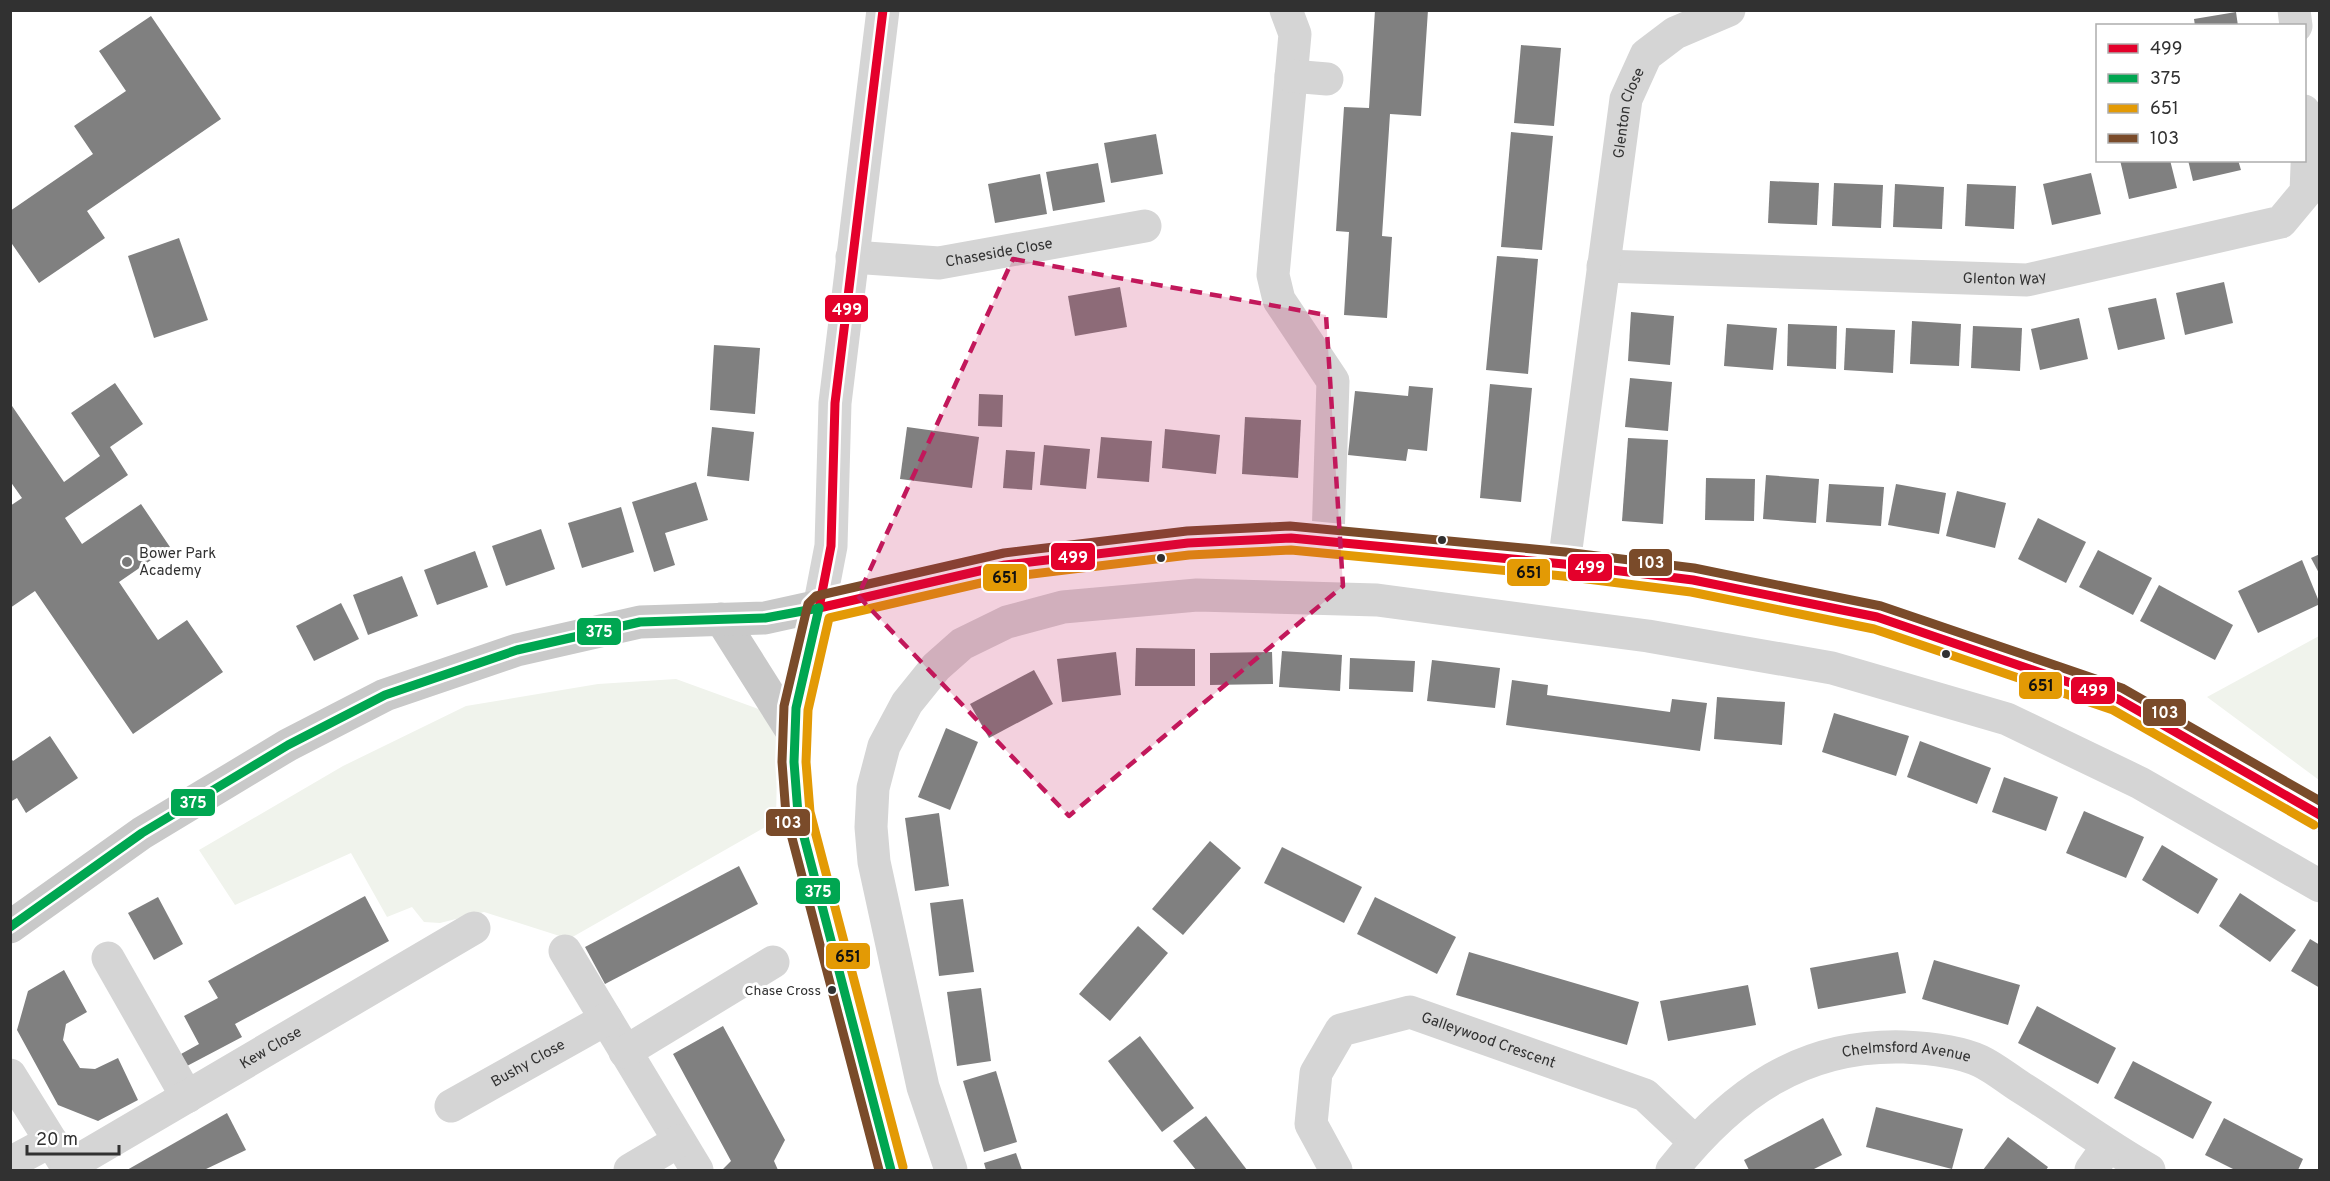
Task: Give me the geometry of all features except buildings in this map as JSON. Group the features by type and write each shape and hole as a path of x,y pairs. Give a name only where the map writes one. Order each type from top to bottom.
{"main road":[{"path":"10,927 142,833 288,745 385,695 528,647 640,622 765,618 819,608 1005,565 1188,543 1291,538 1564,564 1693,579 1877,617 2118,699 2319,815"},
{"path":"819,608 796,708 794,762 798,814 891,1170"},
{"path":"722,619 795,736"}],"street":[{"path":"819,608 831,546 835,403 883,10"},
{"path":"1286,10 1295,34 1273,275 1279,300 1333,381 1328,540"},
{"name":"Glenton Close","path":"1564,564 1626,99 1646,55 1675,33 1728,10"},
{"path":"1291,76 1328,79"},
{"name":"Glenton Way","path":"1603,266 2027,280 2038,278 2280,222 2306,192 2308,142 2306,126"},
{"name":"Chaseside Close","path":"852,257 939,263 1145,226"},
{"path":"951,1170 923,1087 874,862 871,827 873,789 884,746 907,703 936,667 962,644 1007,622 1063,607 1197,595 1377,600 1648,636 1832,668 2007,719 2140,783 2319,886"},
{"name":"Kew Close","path":"10,1164 62,1160 187,1097 474,928"},
{"path":"565,951 697,1170"},
{"path":"108,958 187,1097"},
{"path":"625,1052 773,962"},
{"name":"Galleywood Crescent","path":"1336,1170 1311,1124 1316,1073 1341,1030 1410,1012 1645,1095 1695,1142"},
{"name":"Bushy Close","path":"451,1106 606,1019"},
{"name":"Chelmsford Avenue","path":"1672,1170 1695,1142 1745,1096 1781,1073 1843,1051 1881,1047 1924,1048 1979,1061 2100,1158 2149,1170"},
{"path":"10,1075 62,1160"},
{"path":"630,1170 679,1141"}],"highlighted area":[{"path":"1013,259 1326,315 1343,586 1069,816 858,596"}],"shaded area":[{"path":"2319,636 2319,780 2207,697"},
{"path":"676,679 778,716 776,821 569,939 484,912 440,923 424,922 412,907 387,917 351,853 235,905 199,850 343,766 466,706 598,684"}],"transit line":[{"name":"499","path":"819,608 831,546 835,403 883,10"},
{"name":"103","path":"879,1170 786,815 782,762 784,706 808,604 816,596 1004,553 1187,531 1290,526 1565,552 1694,568 1881,606 2122,688 2320,801"},
{"name":"499","path":"819,608 1005,565 1188,543 1291,538 1564,564 1693,580 1877,617 2118,699 2320,815"},
{"name":"651","path":"903,1167 810,812 806,762 808,710 829,618 1007,577 1189,555 1291,550 1563,576 1691,592 1874,629 2113,710 2314,825"},
{"name":"375","path":"819,608 796,708 794,762 798,814 891,1170"},
{"name":"375","path":"10,927 142,833 288,745 385,695 517,650 640,622 765,618 819,608"}],"place":[{"name":"Bower Park Academy","path":"127,562"},
{"name":"Chase Cross","path":"832,990"}]}
